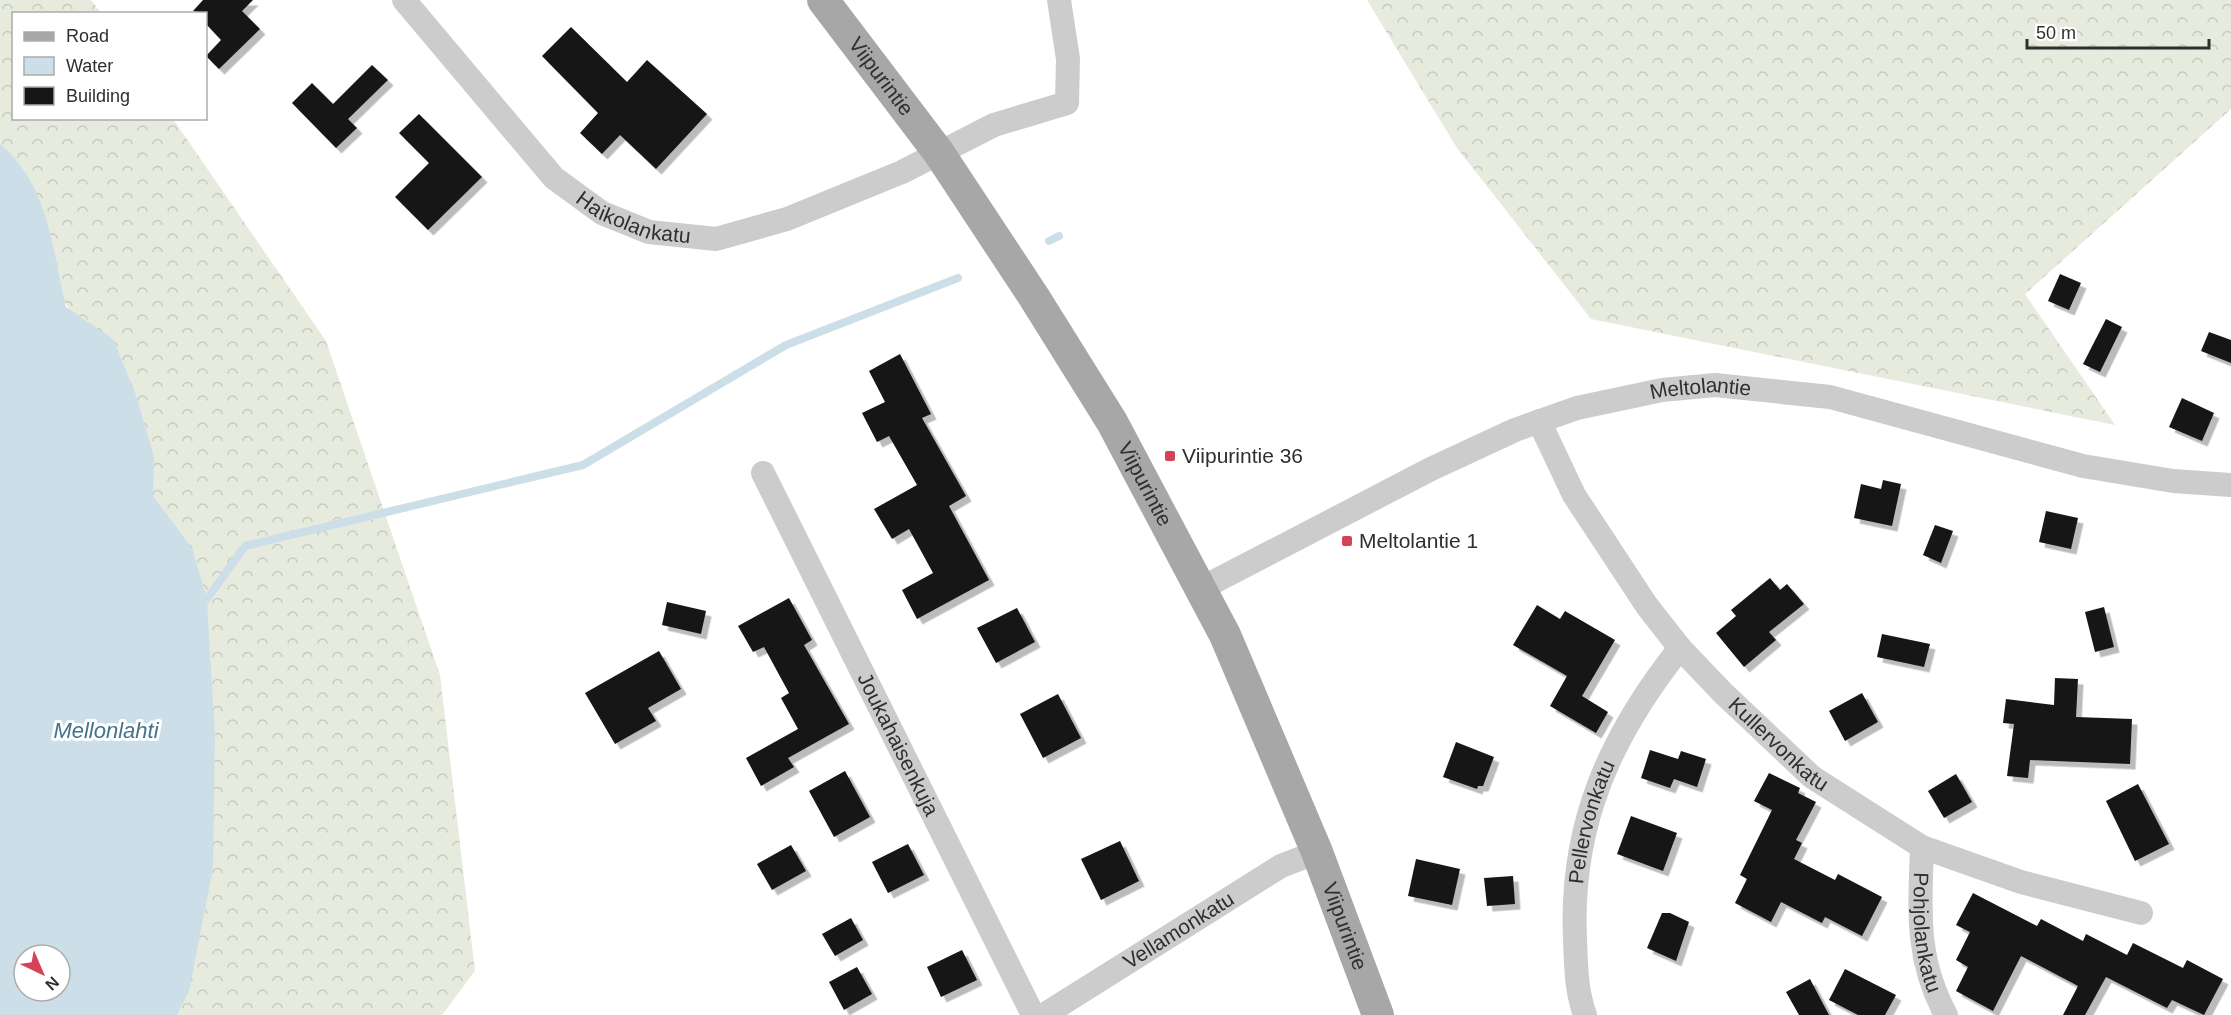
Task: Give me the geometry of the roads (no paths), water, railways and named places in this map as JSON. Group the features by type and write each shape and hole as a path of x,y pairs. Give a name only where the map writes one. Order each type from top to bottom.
{"main road":[{"name":"Viipurintie","path":"823,0 939,153 1034,297 1112,422 1202,588 1263,721 1317,852 1378,1015"}],"street":[{"name":"Haikolankatu","path":"404,0 554,178 602,213 649,232 716,238 787,219 903,172 994,125 1067,103 1068,59 1059,0"},
{"name":"Meltolantie","path":"1202,588 1431,469 1539,421 1613,398 1662,390 1715,385 1830,397 2084,466 2173,481 2231,485"},
{"name":"Kullervonkatu","path":"1539,421 1574,495 1618,564 1680,648 1723,693 1812,777 1922,847 2021,882 2141,914"},
{"name":"Joukahaisenkuja","path":"763,473 1033,1015"},
{"name":"Pellervonkatu","path":"1585,1015 1577,993 1573,897 1583,833 1602,775 1629,719 1680,648"},
{"name":"Pohjolankatu","path":"1922,847 1919,927 1932,989 1946,1015"},
{"name":"Vellamonkatu","path":"1044,1015 1281,866 1317,852"}],"water":[{"name":"Mellonlahti","path":"0,144 29,178 39,198 52,240 66,307 113,339 136,395 154,457 153,496 192,548 207,599 215,736 213,869 189,991 177,1015 0,1015"}],"waterway":[{"path":"1049,241 1059,236"},
{"path":"207,599 245,546 583,465 786,345 958,278"}],"place":[{"name":"Viipurintie 36","path":"1170,456"},
{"name":"Meltolantie 1","path":"1347,541"}]}
